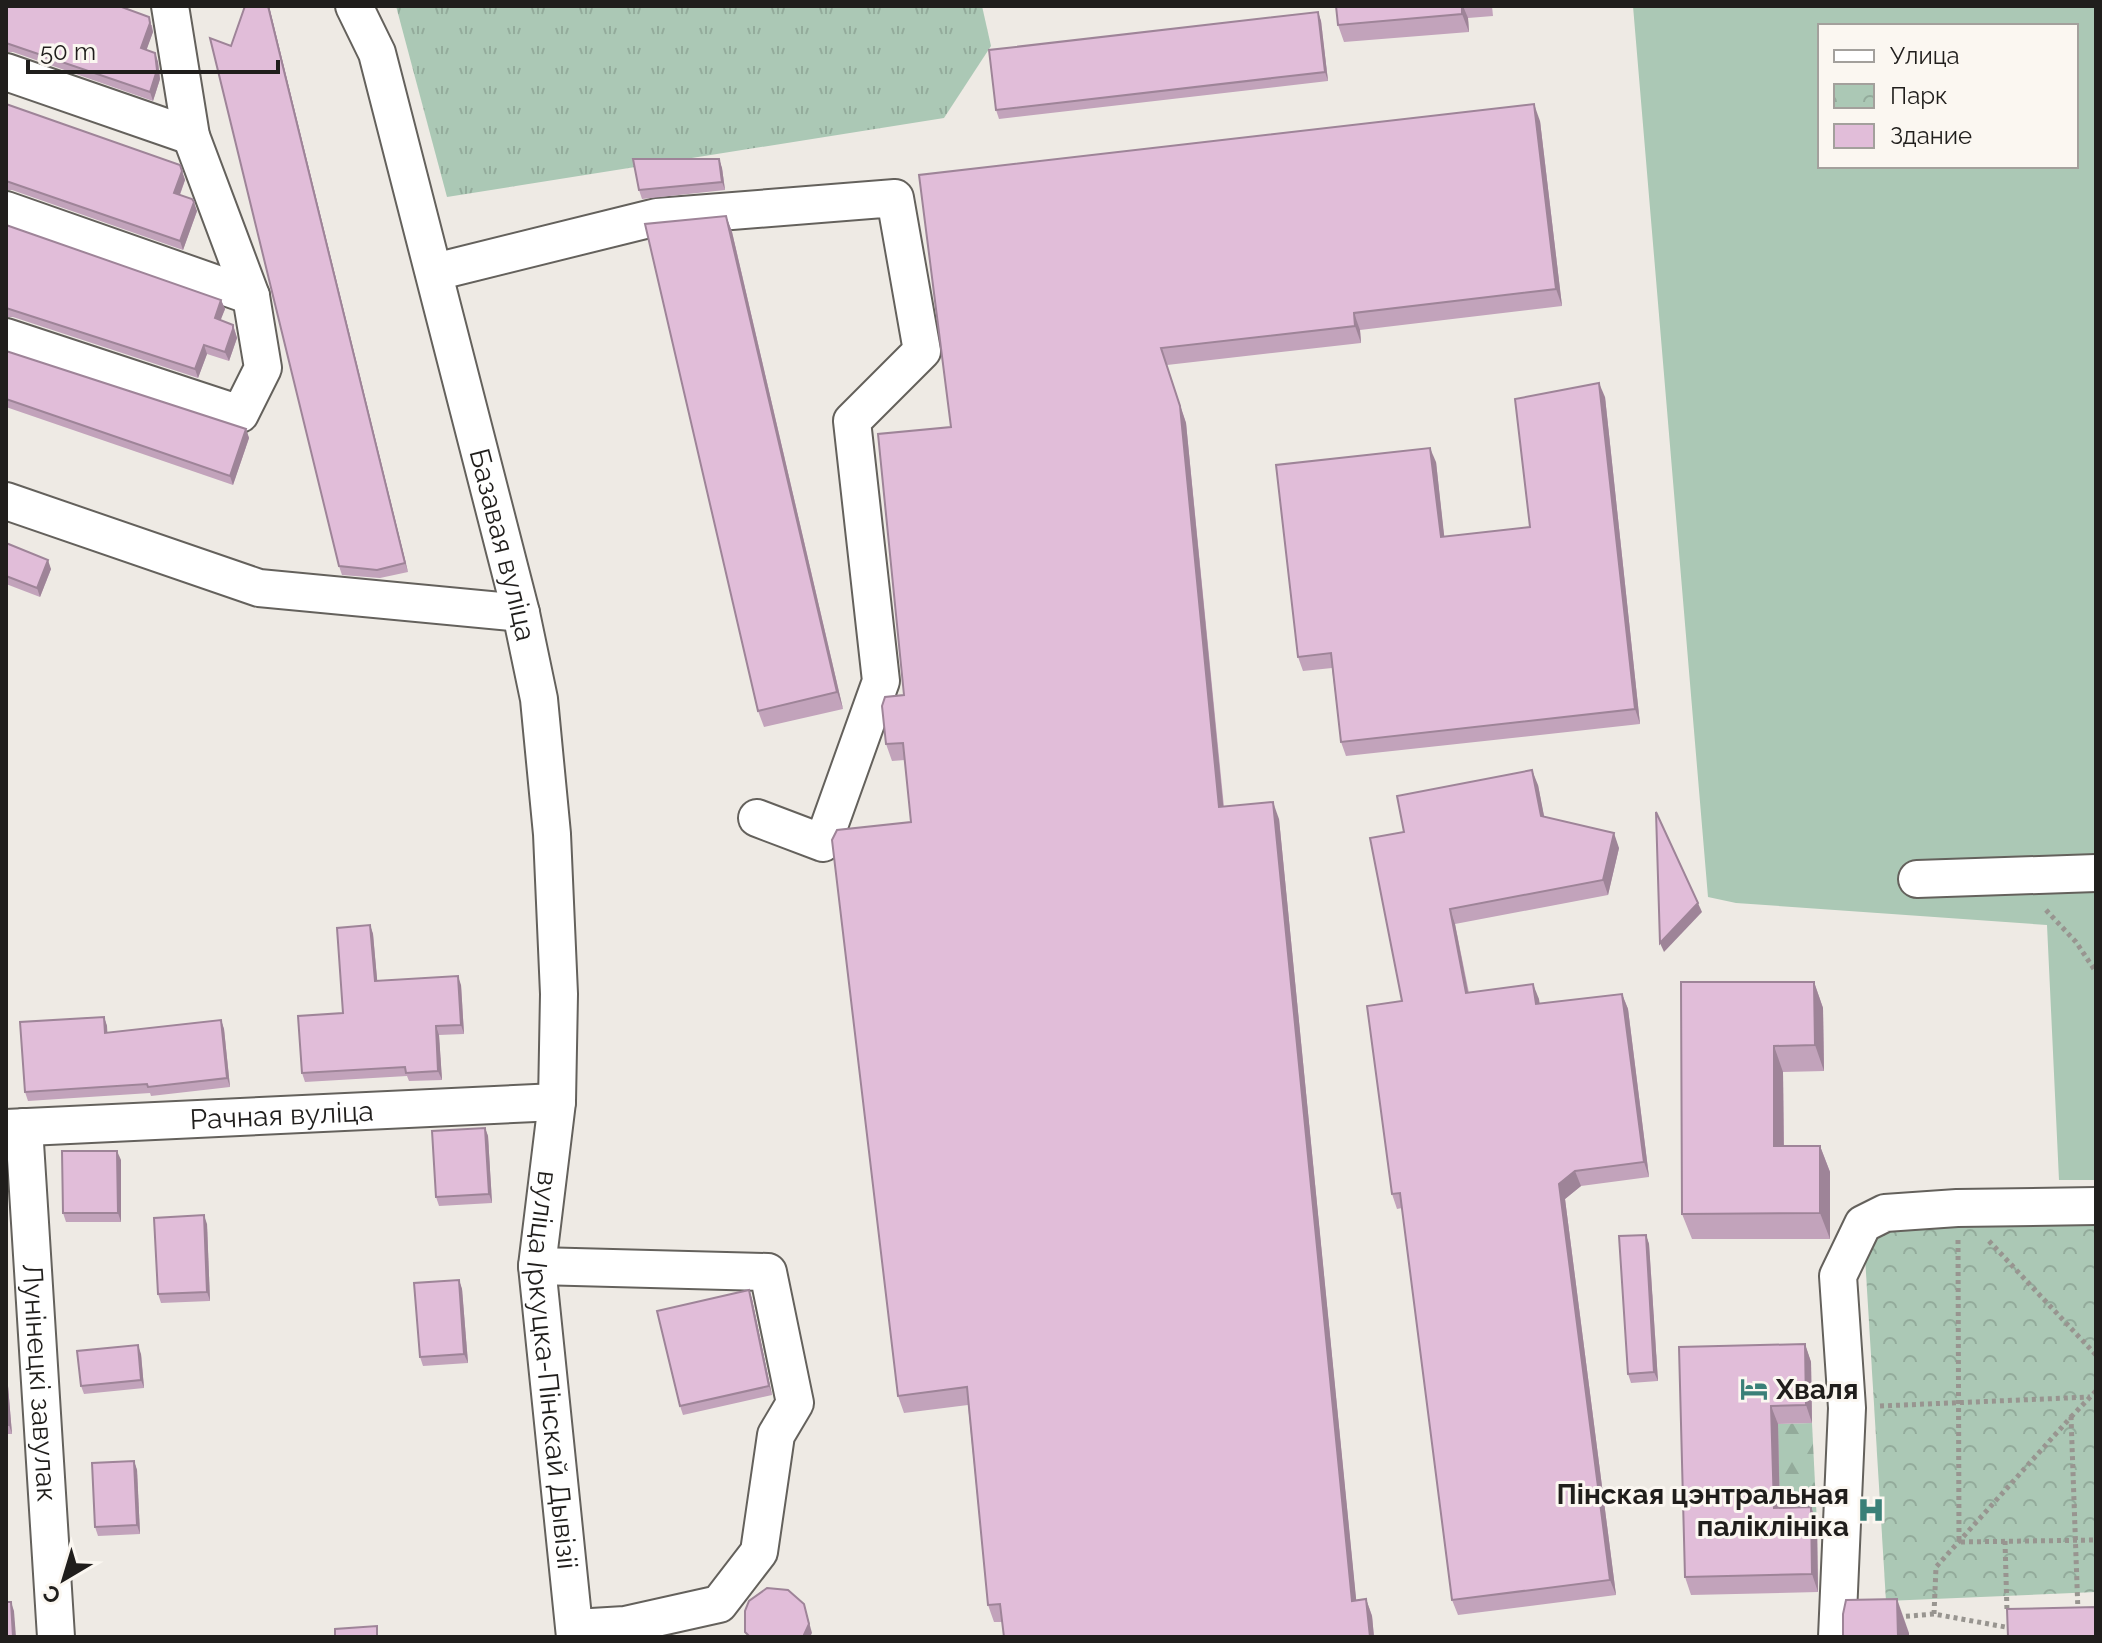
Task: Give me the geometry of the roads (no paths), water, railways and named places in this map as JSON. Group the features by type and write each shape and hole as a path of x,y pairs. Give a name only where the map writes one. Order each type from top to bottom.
{"street":[{"path":"6,337 240,414 263,368 251,296 191,136 170,6"},
{"name":"Базавая вуліца","path":"354,6 377,53 521,613 539,699 552,834 559,994 557,1102"},
{"path":"6,72 191,136"},
{"path":"435,272 657,217 895,198 922,351 852,421 881,681 823,843 757,818"},
{"path":"6,210 251,296"},
{"path":"6,501 259,588 521,613"},
{"path":"1917,879 2096,873"},
{"name":"Рачная вуліца","path":"15,1128 557,1102"},
{"name":"вуліца Іркуцка-Пінскай Дывізіі","path":"557,1102 537,1266 575,1633"},
{"name":"Лунінецкі завулак","path":"15,1128 56,1637"},
{"path":"1837,1637 1847,1408 1838,1276 1863,1224 1885,1213 1957,1208 2096,1206"},
{"path":"537,1266 768,1272 795,1403 776,1435 759,1552 719,1604 575,1633"}],"place":[{"name":"Хваля","path":"1754,1389"},
{"name":"Пінская цэнтральная паліклініка","path":"1871,1510"}]}
